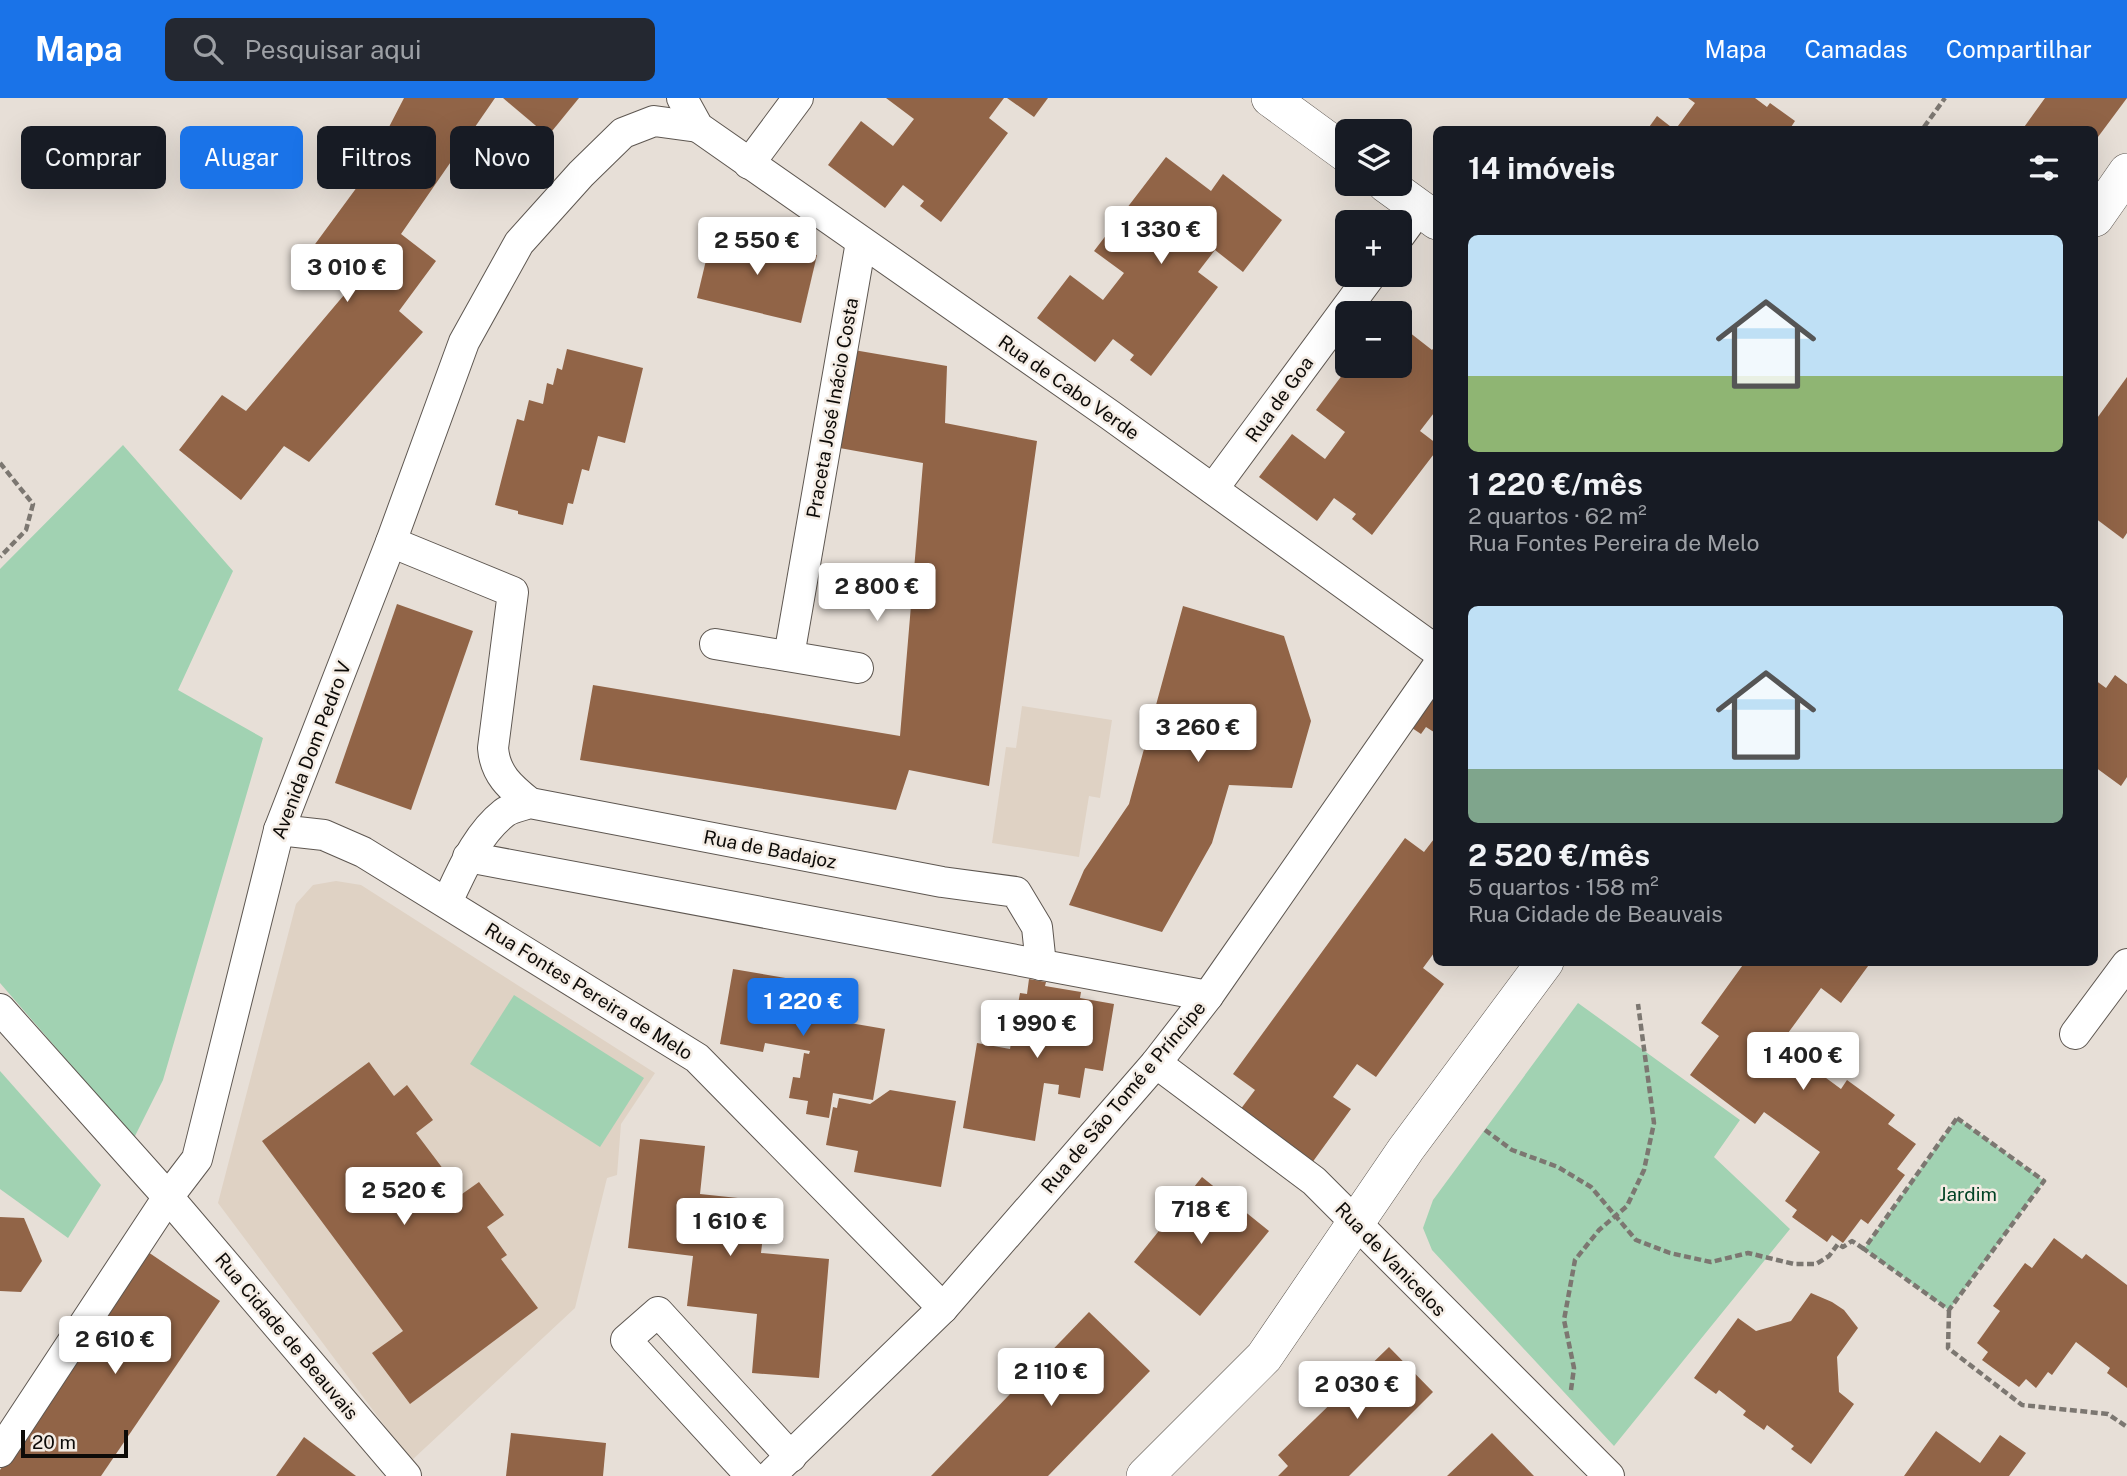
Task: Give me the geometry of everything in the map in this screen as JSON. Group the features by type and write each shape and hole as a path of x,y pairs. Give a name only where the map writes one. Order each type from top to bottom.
{"street":[{"path":"682,98 698,127"},
{"path":"749,164 798,98"},
{"path":"1270,98 1335,146"},
{"name":"Avenida Dom Pedro V","path":"0,1452 168,1197 197,1159 279,830 391,542 464,342 519,243 581,174 622,134 654,121 698,127"},
{"name":"Rua de Cabo Verde","path":"698,127 1213,489 1433,648"},
{"path":"2098,214 2127,173"},
{"path":"1397,196 1419,221"},
{"name":"Praceta José Inácio Costa","path":"789,656 861,242"},
{"name":"Rua de Goa","path":"1213,489 1362,287"},
{"path":"391,542 513,592 494,755 505,781 530,803"},
{"path":"715,644 858,668"},
{"name":"Rua de São Tomé e Príncipe","path":"751,1476 626,1340 658,1312 781,1467 943,1308 1156,1063 1208,996 1433,673"},
{"path":"447,902 468,857 506,811 530,803"},
{"name":"Rua de Badajoz","path":"530,803 942,881 1016,892 1037,927 1041,965"},
{"name":"Rua Fontes Pereira de Melo","path":"279,830 314,832 337,839 363,852 697,1058 943,1308"},
{"path":"468,857 1208,996"},
{"path":"2075,1034 2127,964"},
{"path":"1145,1476 1264,1357 1406,1149 1542,966"},
{"name":"Rua Cidade de Beauvais","path":"0,1009 168,1197 406,1476"},
{"name":"Rua de Vanicelos","path":"1156,1063 1314,1181 1609,1476"}],"path":[{"path":"1925,126 1945,98"},
{"path":"0,463 33,504 26,530 0,557"},
{"path":"1565,1433 1574,1368 1564,1320 1575,1259 1599,1230 1628,1206 1644,1170 1654,1123 1638,1004"},
{"path":"1864,1249 1957,1118 2044,1181 1949,1310 1948,1348 2022,1405 2108,1415 2127,1427"},
{"path":"1485,1130 1512,1150 1559,1167 1591,1187 1636,1240 1671,1253 1711,1262 1748,1253 1794,1264 1816,1264 1829,1256 1838,1244 1843,1247 1852,1241 1949,1310"}],"shaded area":[{"path":"1022,706 1112,720 1100,798 1089,796 1079,857 992,843 1006,747 1016,748"},
{"path":"336,881 361,885 655,1073 621,1124 617,1175 607,1178 575,1308 411,1461 218,1203 296,904 313,885"}],"green space":[{"path":"123,445 233,571 178,690 263,738 163,1080 134,1138 0,983 0,569"},
{"path":"514,995 644,1078 600,1147 470,1064"},
{"path":"1578,1003 1740,1120 1714,1157 1790,1229 1614,1446 1432,1250 1423,1228 1433,1200"},
{"path":"0,1071 101,1185 68,1238 0,1189"},
{"name":"Jardim","path":"1957,1118 2044,1181 1949,1310 1864,1249"}],"building":[{"path":"404,98 495,98 476,126 450,126 450,163 436,183 436,126 390,126"},
{"path":"503,98 579,98 554,129 554,126 536,126"},
{"path":"886,98 1004,98 989,118 1008,133 941,222 920,206 924,201 903,185 885,208 828,165 861,121 893,146 914,119"},
{"path":"1007,98 1048,98 1034,117"},
{"path":"1688,98 1755,98 1767,107 1770,103 1795,121 1792,126 1678,126 1695,103"},
{"path":"2045,98 2127,98 2098,137 2098,126 2025,126"},
{"path":"1657,116 1670,126 1650,126"},
{"path":"1166,157 1211,191 1223,174 1282,220 1243,272 1215,250 1198,272 1218,287 1151,376 1130,360 1134,355 1113,339 1095,362 1037,318 1070,275 1103,300 1124,273 1094,251"},
{"path":"356,189 432,189 401,234 436,261 399,311 423,332 309,462 284,446 241,500 179,450 222,395 246,411 355,282 310,251"},
{"path":"713,231 817,255 801,323 697,298"},
{"path":"1412,334 1433,349 1433,414 1420,431 1433,441 1433,455 1372,535 1352,519 1356,514 1334,498 1317,521 1259,477 1292,434 1325,459 1345,432 1316,410 1340,378 1412,378"},
{"path":"567,349 643,368 625,443 598,436 589,471 582,469 573,504 568,503 563,525 518,514 518,511 495,505 517,419 524,421 529,400 543,404 547,383 553,385 557,368 562,370"},
{"path":"848,349 947,366 945,423 1037,441 989,786 909,770 896,810 580,760 593,685 900,736 923,463 834,447"},
{"path":"2127,377 2127,533 2123,539 2098,520 2098,417"},
{"path":"397,604 473,631 411,810 335,783"},
{"path":"1183,606 1284,636 1311,721 1292,788 1229,785 1212,843 1162,932 1069,905 1084,870 1129,804"},
{"path":"2115,675 2127,684 2127,777 2121,786 2098,769 2098,682 2106,688"},
{"path":"1431,694 1433,695 1433,731 1426,727 1421,734 1409,726"},
{"path":"1405,838 1424,852 1433,840 1433,954 1423,968 1444,984 1376,1077 1357,1064 1333,1097 1351,1109 1309,1167 1237,1114 1255,1090 1233,1074"},
{"path":"1742,966 1868,966 1841,1003 1821,988 1780,1044 1841,1089 1847,1080 1895,1115 1888,1124 1916,1144 1897,1169 1905,1175 1868,1224 1861,1219 1843,1243 1832,1235 1827,1242 1792,1217 1797,1210 1785,1201 1820,1152 1764,1112 1755,1124 1690,1075 1719,1036 1701,1023"},
{"path":"733,969 821,984 815,1017 885,1029 873,1100 833,1093 829,1118 806,1114 808,1101 789,1098 793,1077 800,1078 804,1053 809,1054 810,1051 765,1043 763,1052 720,1044"},
{"path":"1029,979 1046,982 1045,986 1081,992 1080,998 1114,1004 1103,1071 1085,1068 1080,1098 1058,1094 1059,1085 1044,1083 1035,1141 963,1128 977,1043 1010,1049 1020,993 1027,994"},
{"path":"369,1062 394,1096 407,1085 433,1120 416,1133 462,1194 479,1182 504,1215 487,1227 507,1255 501,1259 538,1308 410,1404 372,1353 403,1331 262,1141"},
{"path":"890,1090 956,1101 941,1187 854,1172 858,1151 826,1145 833,1107 837,1108 839,1098 870,1104"},
{"path":"640,1139 705,1146 700,1194 767,1201 761,1253 829,1259 819,1378 752,1373 757,1314 687,1306 693,1256 628,1248"},
{"path":"1202,1177 1269,1231 1200,1316 1134,1262"},
{"path":"0,1217 24,1218 42,1261 21,1292 0,1291"},
{"path":"2054,1238 2082,1259 2086,1254 2127,1285 2127,1388 2107,1373 2110,1368 2076,1342 2052,1375 2048,1372 2036,1388 2026,1379 2019,1387 1982,1360 1988,1352 1977,1343 2000,1311 1993,1306 2025,1263 2032,1268"},
{"path":"148,1252 220,1301 101,1476 0,1476 0,1470"},
{"path":"1811,1293 1844,1310 1858,1328 1837,1357 1839,1392 1854,1404 1811,1464 1791,1449 1794,1446 1767,1425 1764,1430 1743,1415 1746,1411 1719,1390 1716,1394 1694,1378 1738,1318 1756,1331 1791,1321"},
{"path":"1089,1312 1150,1371 1048,1476 931,1476"},
{"path":"1389,1347 1433,1392 1349,1476 1278,1476 1288,1466 1278,1455"},
{"path":"1936,1431 1980,1463 2000,1435 2026,1453 2009,1476 1904,1476"},
{"path":"511,1433 606,1443 603,1476 506,1476"},
{"path":"1492,1433 1534,1476 1447,1476"},
{"path":"304,1437 356,1476 276,1476"}]}
